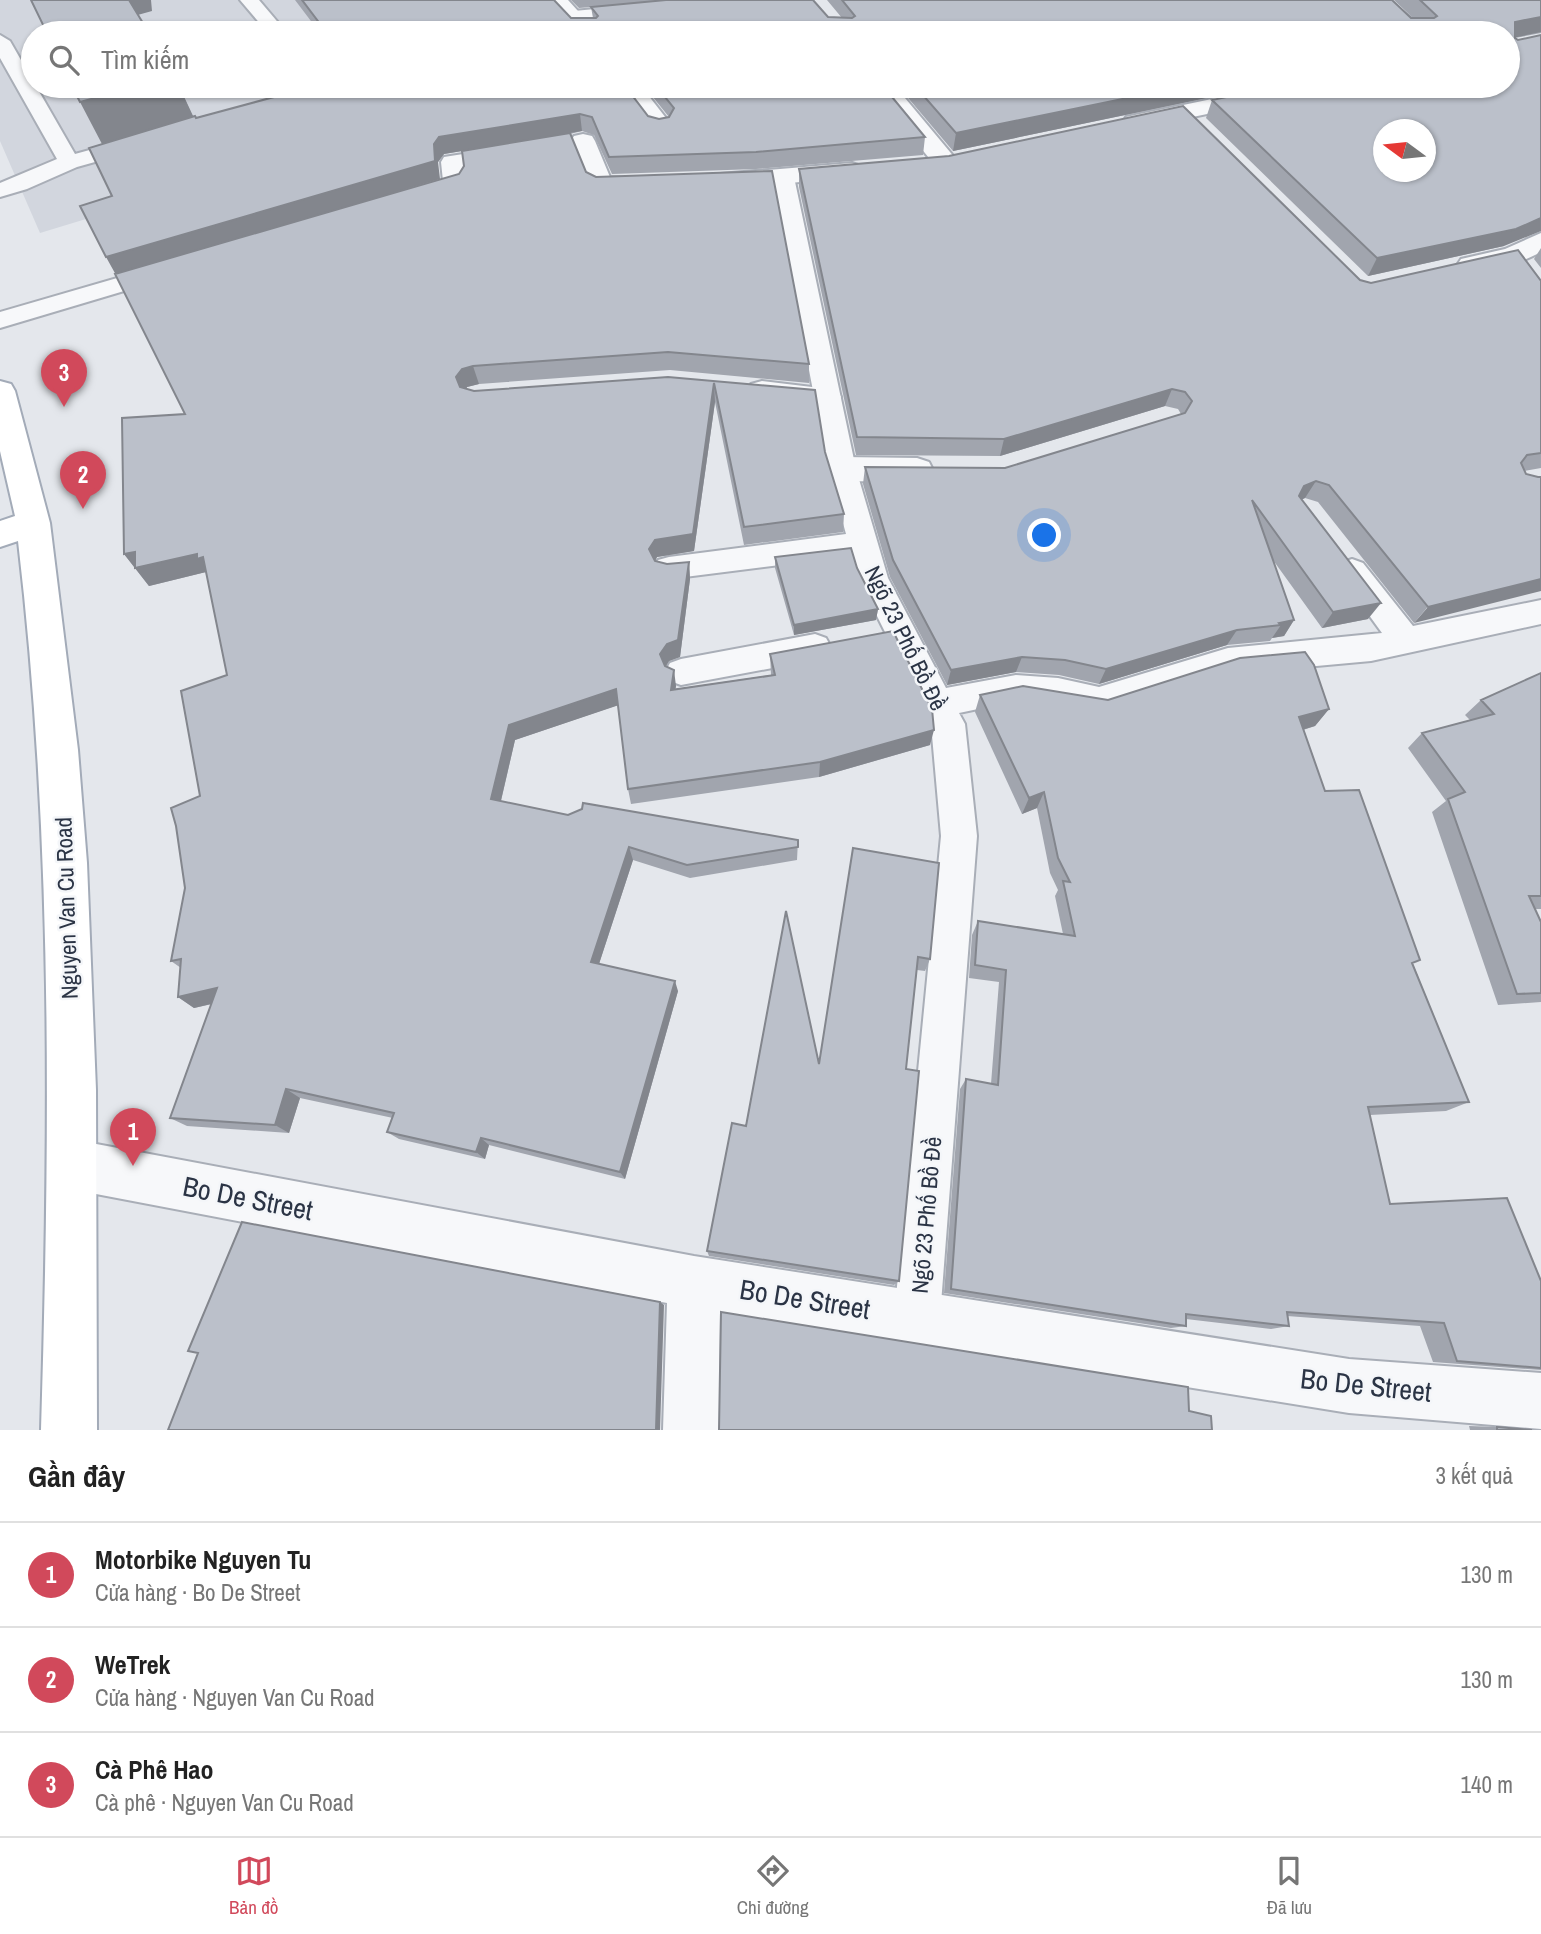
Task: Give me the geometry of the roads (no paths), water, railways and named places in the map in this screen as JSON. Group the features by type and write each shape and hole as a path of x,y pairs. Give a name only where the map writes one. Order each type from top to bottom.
{"main road":[{"name":"Nguyen Van Cu Road","path":"0,391 16,529 62,776 75,1165 69,1430"}],"street":[{"path":"556,0 576,21"},
{"path":"638,98 661,127"},
{"path":"893,98 946,163"},
{"path":"1115,126 1191,121 1268,98"},
{"path":"583,141 600,185 668,183"},
{"path":"919,165 946,163 971,157"},
{"path":"695,183 878,169"},
{"path":"1450,269 1521,265 1541,241"},
{"path":"735,388 826,397"},
{"path":"842,469 947,470"},
{"name":"Bo De Street","path":"75,1165 694,1282 1349,1386 1541,1401"},
{"path":"691,1430 694,1282"}],"lane":[{"path":"249,0 267,21"},
{"path":"598,21 653,9"},
{"path":"0,41 21,78"},
{"path":"33,98 69,162"},
{"path":"0,190 69,162 160,137"},
{"path":"557,145 583,141"},
{"path":"401,201 455,185 452,162 531,149"},
{"name":"Ngõ 23 Phố Bồ Đề","path":"783,177 842,469 873,578 873,636 937,704 948,724 959,836 916,1317"},
{"path":"0,320 187,264"},
{"path":"669,568 863,543"},
{"path":"1331,544 1406,641"},
{"path":"937,704 1016,688 1058,691 1099,701 1228,661 1296,653 1371,649 1541,612"},
{"path":"681,671 873,636"}],"place":[{"name":"Cà Phê Hao","path":"64,407"},
{"name":"WeTrek","path":"83,509"},
{"name":"Motorbike Nguyen Tu","path":"133,1166"}]}
